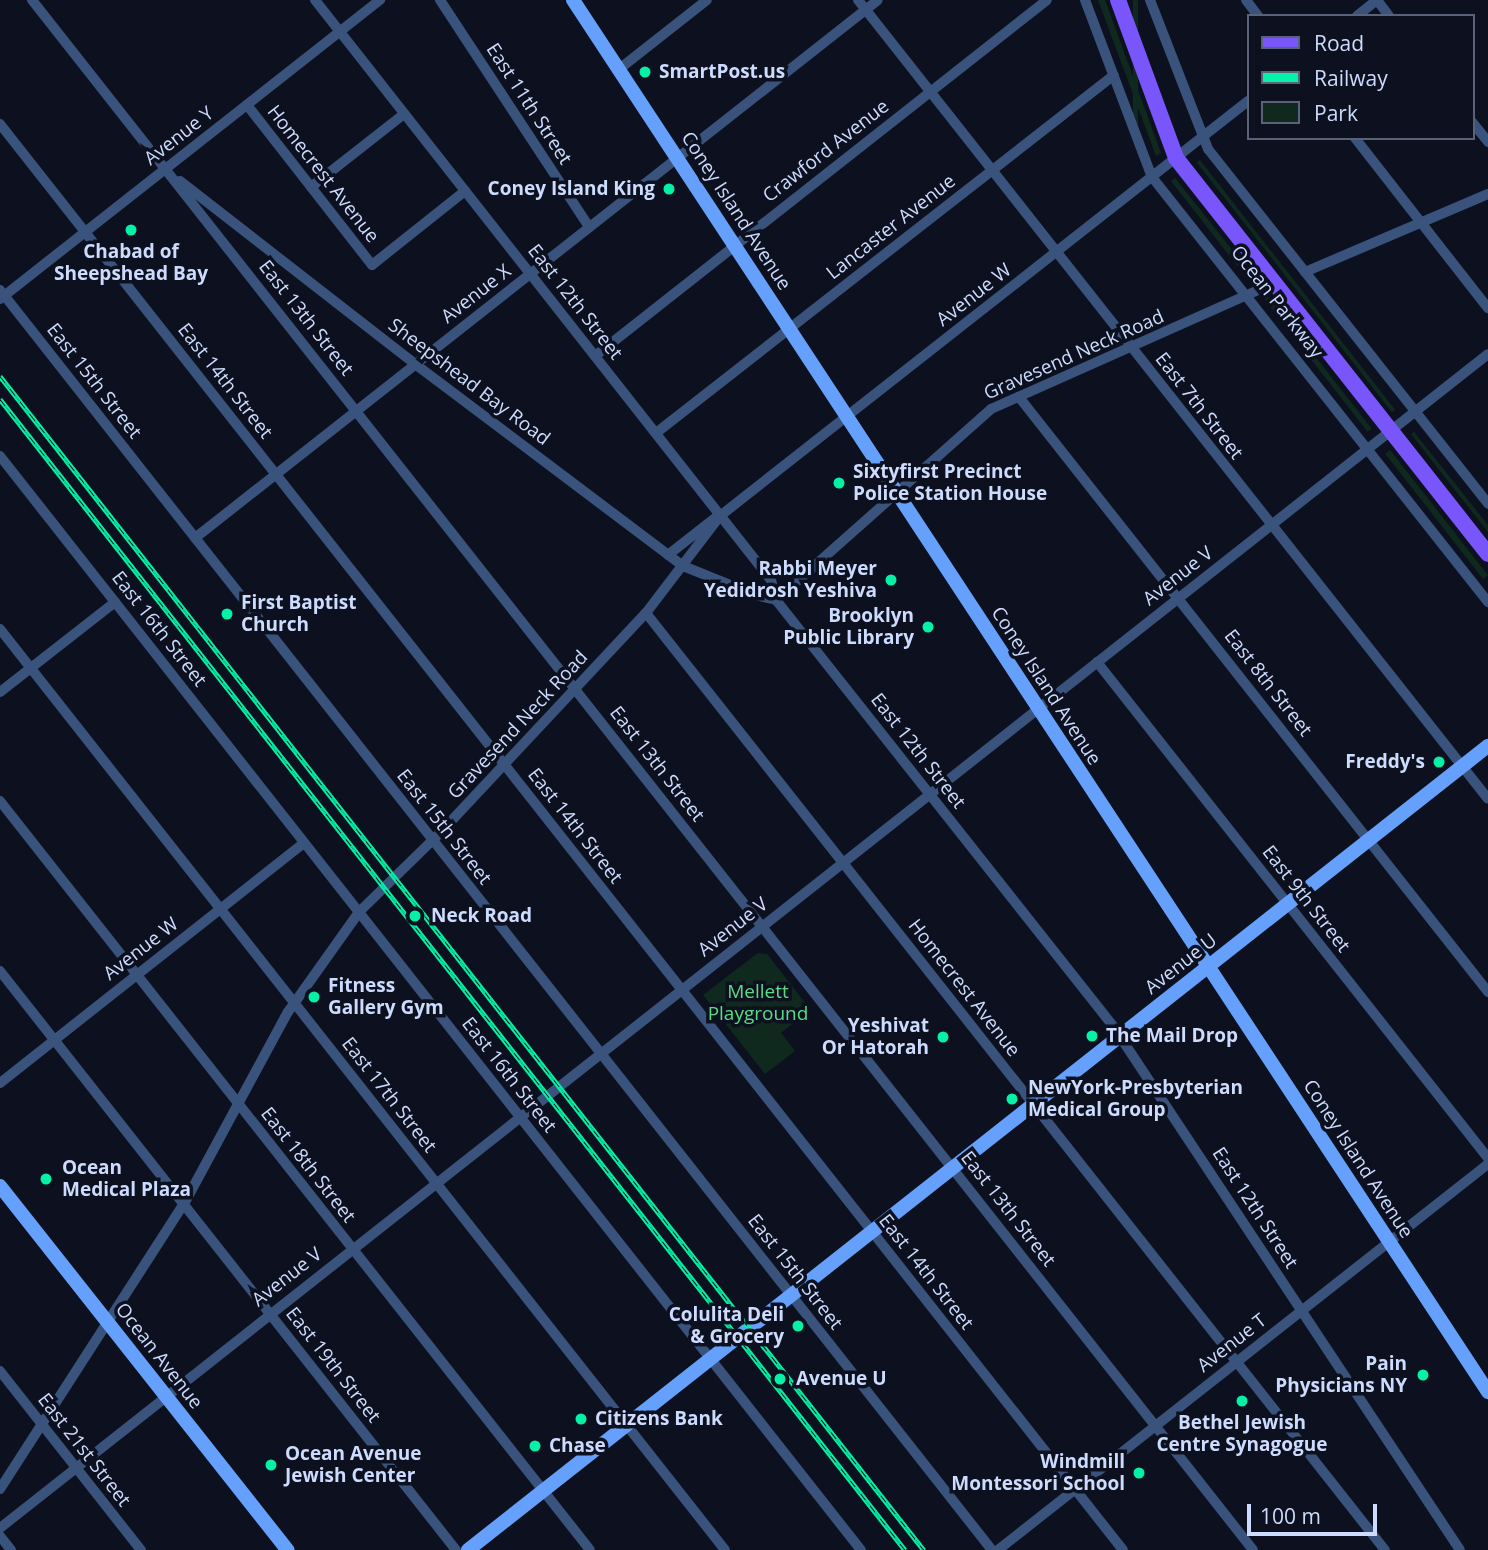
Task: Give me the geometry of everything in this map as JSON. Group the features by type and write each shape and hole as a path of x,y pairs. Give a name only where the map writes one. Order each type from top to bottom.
{"main road":[{"name":"Coney Island Avenue","path":"573,0 1389,1242 1483,1371 1488,1392"},
{"name":"Ocean Parkway","path":"1118,0 1176,158 1488,554"},
{"name":"Avenue U","path":"468,1550 1488,746"},
{"name":"Ocean Avenue","path":"0,1186 287,1550"}],"street":[{"name":"East 13th Street","path":"32,0 1253,1550"},
{"name":"East 12th Street","path":"315,0 771,580 776,600 1120,1036 1460,1550"},
{"name":"Avenue Y","path":"2,295 380,0"},
{"name":"East 11th Street","path":"440,0 589,227"},
{"path":"618,70 707,0"},
{"name":"East 7th Street","path":"858,0 1270,526 1488,799"},
{"name":"Avenue X","path":"195,538 878,0"},
{"name":"Crawford Avenue","path":"595,356 1046,0"},
{"name":"Ocean Parkway","path":"1085,0 1152,177 1488,602"},
{"path":"1150,0 1202,138 1488,504"},
{"path":"1360,14 1377,0"},
{"name":"Lancaster Avenue","path":"656,433 1114,75"},
{"name":"Avenue W","path":"668,555 708,521 720,516 1246,103"},
{"name":"Homecrest Avenue","path":"247,105 372,265 466,191"},
{"path":"311,187 404,114"},
{"name":"East 14th Street","path":"0,124 1123,1550"},
{"path":"1474,124 1488,142"},
{"path":"1356,140 1488,308"},
{"name":"Sheepshead Bay Road","path":"165,169 415,364 683,566"},
{"path":"1305,272 1488,194"},
{"path":"221,240 236,225"},
{"name":"Gravesend Neck Road","path":"776,600 991,409 1275,283"},
{"name":"East 15th Street","path":"2,295 992,1550"},
{"name":"Avenue V","path":"0,1528 75,1466 1488,354"},
{"name":"East 8th Street","path":"1019,397 1488,992"},
{"name":"East 16th Street","path":"0,456 861,1550"},
{"name":"Avenue W","path":"683,566 720,516"},
{"path":"683,566 776,600"},
{"name":"Gravesend Neck Road","path":"0,1489 184,1203 294,1003 359,912 433,840 504,765 646,613 683,566"},
{"path":"0,692 115,602"},
{"name":"Homecrest Avenue","path":"646,613 1385,1550"},
{"name":"East 17th Street","path":"0,628 725,1550"},
{"name":"East 9th Street","path":"1097,662 1488,1158"},
{"name":"East 18th Street","path":"0,801 590,1550"},
{"name":"Avenue W","path":"0,1083 304,843"},
{"name":"East 19th Street","path":"0,971 456,1550"},
{"name":"Avenue T","path":"998,1550 1488,1164"},
{"name":"East 21st Street","path":"0,1371 141,1550"},
{"path":"0,1536 11,1550"}],"green space":[{"path":"1098,0 1105,0 1161,153 1156,156"},
{"path":"1133,0 1138,0 1138,142 1133,142"},
{"path":"1200,160 1395,410 1392,412 1197,162"},
{"path":"1175,178 1256,280 1250,282 1171,181"},
{"path":"1268,296 1371,428 1367,431 1264,299"},
{"path":"1414,432 1488,525 1488,532 1411,434"},
{"path":"1390,450 1488,575 1483,579 1385,454"},
{"name":"Mellett Playground","path":"758,953 767,954 810,1009 781,1033 795,1051 765,1074 703,995"}],"railway":[{"path":"0,376 924,1550"},
{"path":"0,399 905,1550"}],"place":[{"name":"SmartPost.us","path":"645,72"},
{"name":"Coney Island King","path":"669,189"},
{"name":"Chabad of Sheepshead Bay","path":"131,230"},
{"name":"Sixtyfirst Precinct Police Station House","path":"839,483"},
{"name":"Rabbi Meyer Yedidrosh Yeshiva","path":"891,580"},
{"name":"First Baptist Church","path":"227,614"},
{"name":"Brooklyn Public Library","path":"928,627"},
{"name":"Freddy's","path":"1439,762"},
{"name":"Neck Road","path":"415,916"},
{"name":"Fitness Gallery Gym","path":"314,997"},
{"name":"The Mail Drop","path":"1092,1036"},
{"name":"Yeshivat Or Hatorah","path":"943,1037"},
{"name":"NewYork-Presbyterian Medical Group","path":"1012,1099"},
{"name":"Ocean Medical Plaza","path":"46,1179"},
{"name":"Colulita Deli & Grocery","path":"798,1326"},
{"name":"Pain Physicians NY","path":"1423,1375"},
{"name":"Avenue U","path":"780,1379"},
{"name":"Bethel Jewish Centre Synagogue","path":"1242,1401"},
{"name":"Citizens Bank","path":"581,1419"},
{"name":"Chase","path":"535,1446"},
{"name":"Ocean Avenue Jewish Center","path":"271,1465"},
{"name":"Windmill Montessori School","path":"1139,1473"}]}
